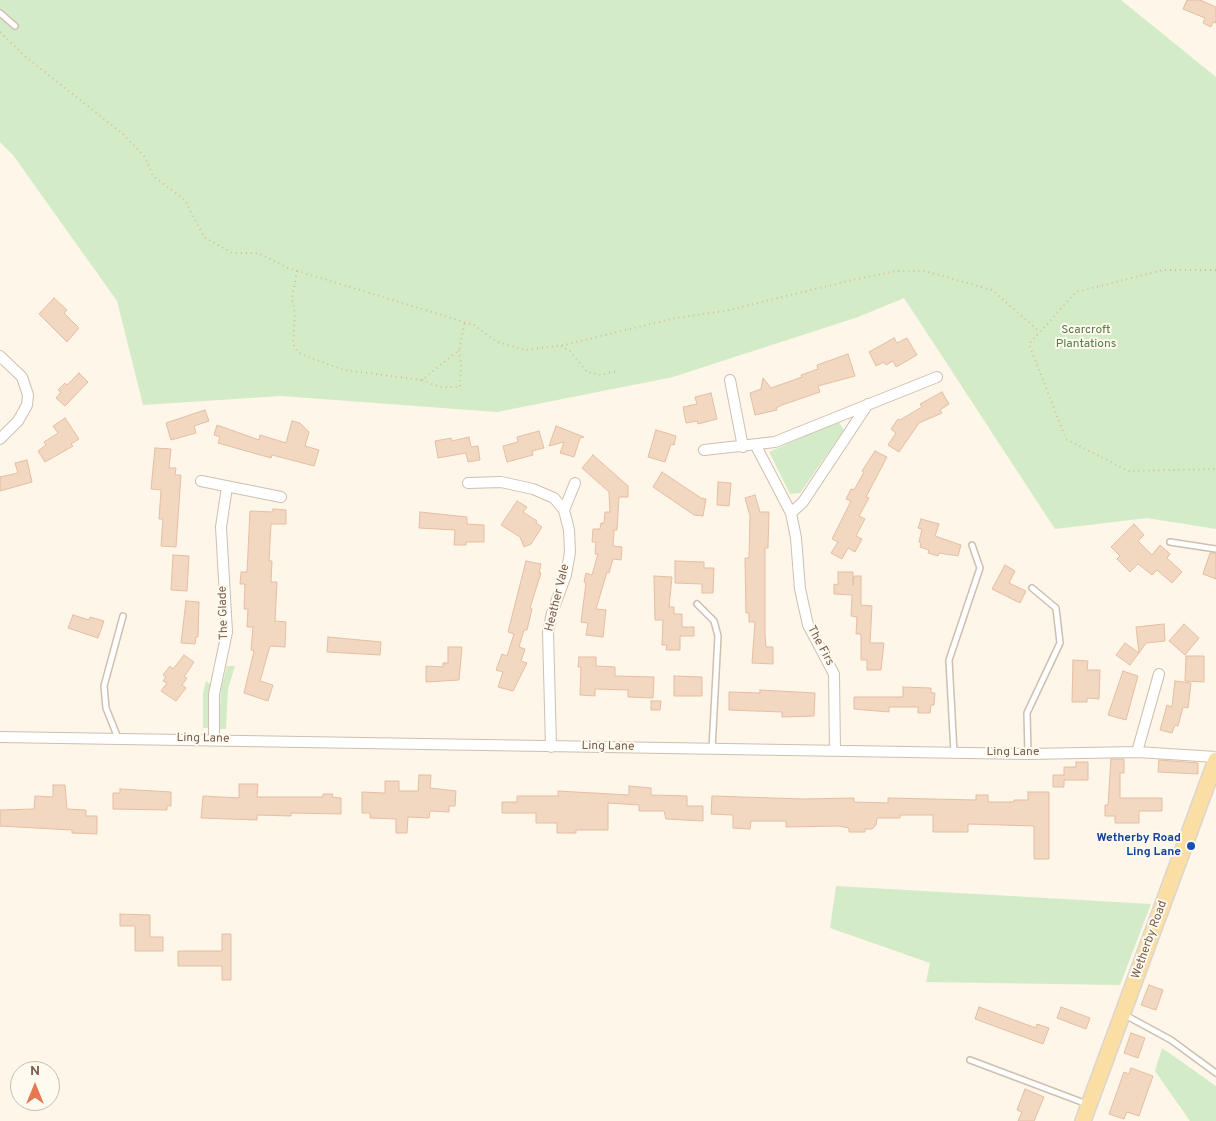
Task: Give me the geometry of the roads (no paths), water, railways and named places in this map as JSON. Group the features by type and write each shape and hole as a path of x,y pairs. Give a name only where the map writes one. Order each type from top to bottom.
{"main road":[{"name":"Wetherby Road","path":"1084,1121 1216,758"}],"street":[{"path":"0,356 22,377 28,395 27,405 18,421 0,439"},
{"path":"704,450 756,446 775,442 937,377"},
{"path":"730,380 743,447"},
{"path":"791,513 803,502 868,404"},
{"name":"The Firs","path":"756,446 791,513 796,538 800,589 808,625 834,674 835,751"},
{"path":"201,481 281,497"},
{"path":"468,484 501,482 533,489 554,498 564,510 574,484"},
{"name":"The Glade","path":"214,738 214,694 227,632 221,527 227,487"},
{"name":"Heather Vale","path":"551,746 548,632 552,613 566,575 570,552 569,530 564,510"},
{"path":"1137,752 1159,674"},
{"name":"Ling Lane","path":"0,737 214,738 1028,754 1137,752 1216,758"}],"lane":[{"path":"0,13 15,26"},
{"path":"1170,542 1216,549"},
{"path":"954,753 949,660 980,568 972,545"},
{"path":"1028,754 1027,713 1060,643 1056,608 1032,588"},
{"path":"697,604 714,620 718,636 712,749"},
{"path":"118,738 107,713 104,686 123,616"},
{"path":"1122,1013 1171,1040 1216,1073"},
{"path":"970,1060 1089,1105"}],"place":[{"name":"Wetherby Road Ling Lane","path":"1191,846"}],"park label":[{"name":"Scarcroft Plantations","path":"1086,338"}]}
